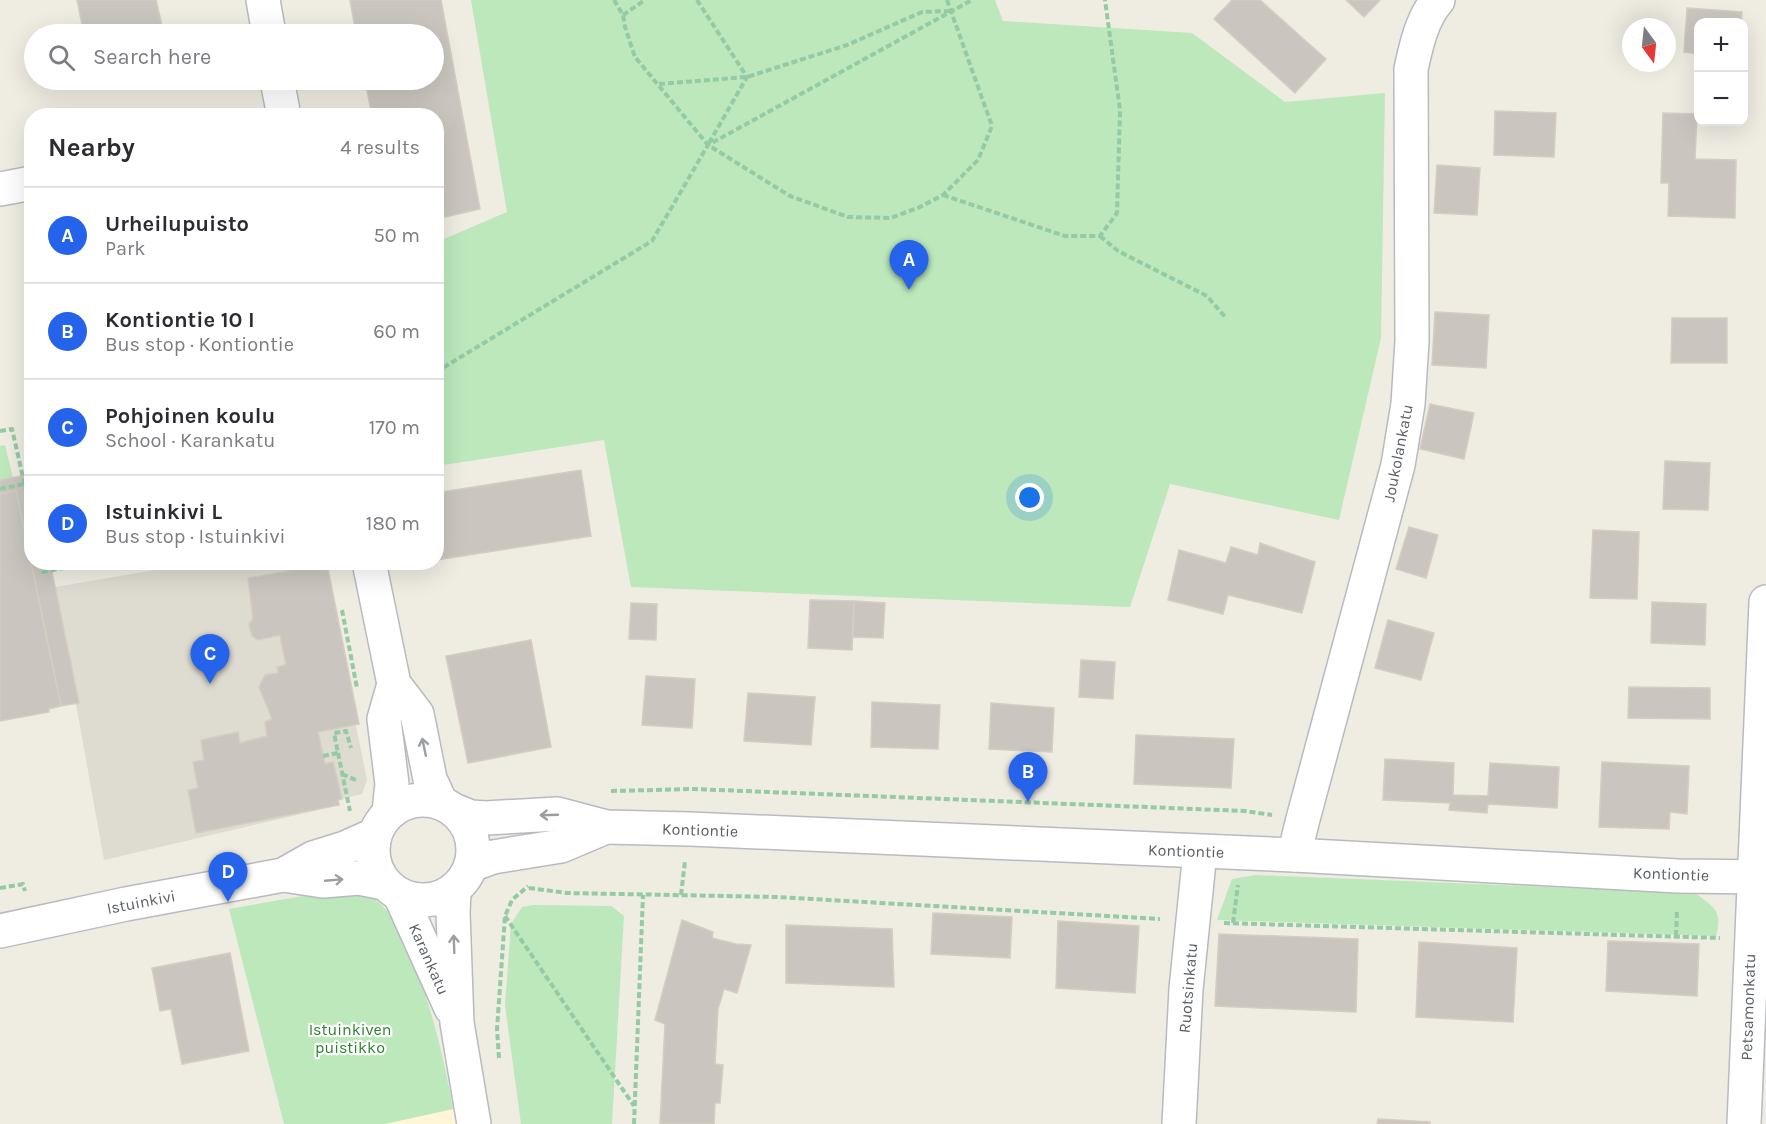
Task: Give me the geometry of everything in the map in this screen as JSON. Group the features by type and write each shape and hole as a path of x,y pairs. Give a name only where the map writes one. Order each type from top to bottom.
{"street":[{"path":"262,0 267,24"},
{"name":"Joukolankatu","path":"1294,855 1396,476 1408,404 1412,341 1411,69 1418,39 1431,2"},
{"path":"279,90 282,108"},
{"path":"0,189 24,184"},
{"path":"371,570 394,684 417,714 430,779 448,807 465,823 471,837 473,851 462,877 444,896 422,900 392,889 376,868 372,852 392,784 384,718 394,684"},
{"name":"Petsamonkatu","path":"1744,1124 1751,939 1760,877 1766,602"},
{"path":"382,824 403,803 428,800 448,807"},
{"name":"Kontiontie","path":"448,807 471,817 557,814 606,827 724,830 1294,855 1678,876 1760,877"},
{"name":"Istuinkivi","path":"284,875 313,858 345,848 382,824"},
{"name":"Kontiontie","path":"462,877 493,857 561,846 606,827"},
{"name":"Ruotsinkatu","path":"1179,1124 1186,989 1200,852"},
{"name":"Istuinkivi","path":"0,931 126,904 284,875 323,881 358,878 392,889"},
{"name":"Karankatu","path":"462,877 453,913 458,1023 474,1124"},
{"name":"Karankatu","path":"392,889 458,1023"}],"path":[{"path":"614,0 623,15 635,57 708,145 790,196 848,217 890,218 918,208 942,195 978,160 992,126 947,0"},
{"path":"623,15 645,0"},
{"path":"697,0 747,77"},
{"path":"708,145 972,0"},
{"path":"1100,236 1117,213 1120,110 1105,0"},
{"path":"658,84 747,77 847,45 921,12 951,11"},
{"path":"444,367 652,241 747,77"},
{"path":"942,195 1065,236 1100,236 1118,251 1207,296 1226,318"},
{"path":"0,431 12,429 24,484 0,489"},
{"path":"334,570 335,574"},
{"path":"342,608 357,688"},
{"path":"346,731 334,733 347,796"},
{"path":"323,756 338,753"},
{"path":"342,774 354,779"},
{"path":"610,791 694,789 1245,811 1303,819"},
{"path":"524,852 529,888"},
{"path":"0,888 23,884 27,898"},
{"path":"500,1064 497,1029 505,916 512,900 529,888 567,893 777,897 1194,921 1751,939"},
{"path":"634,1124 643,895"},
{"path":"505,916 634,1106"}],"shaded area":[{"path":"155,570 324,570 367,780 362,794 338,800 339,805 104,860 55,587"},
{"path":"453,1109 456,1124 385,1124"}],"green space":[{"path":"471,0 995,0 1003,21 1192,33 1285,102 1385,93 1381,338 1339,520 1170,484 1130,607 631,587 604,440 444,465 444,239 507,212"},
{"path":"5,445 14,482 0,484 0,446"},
{"path":"1256,875 1695,893 1715,910 1718,928 1716,936 1217,920 1232,879"},
{"name":"Istuinkiven puistikko","path":"343,889 362,892 379,903 389,914 400,933 429,1006 453,1109 385,1124 284,1124 229,909"},
{"path":"533,905 611,906 624,916 612,1124 521,1124 505,1005 511,924 522,907"}],"building":[{"path":"77,0 156,0 162,24 82,24"},
{"path":"350,0 441,0 480,209 444,217 444,108 370,108 367,90 444,90 444,24 354,24"},
{"path":"1232,0 1260,0 1326,59 1295,93 1214,19"},
{"path":"1346,0 1380,0 1364,17"},
{"path":"1687,8 1742,12 1741,18 1694,18 1694,53 1684,52"},
{"path":"1495,111 1556,113 1554,157 1494,155"},
{"path":"1663,113 1694,114 1694,126 1696,126 1695,159 1736,160 1735,218 1668,216 1669,183 1661,183"},
{"path":"1437,165 1480,168 1477,215 1434,213"},
{"path":"1435,312 1489,315 1486,368 1432,365"},
{"path":"1672,318 1727,318 1727,363 1671,363"},
{"path":"1430,404 1474,413 1464,459 1420,449"},
{"path":"1665,461 1710,463 1708,510 1663,509"},
{"path":"581,470 591,536 444,559 444,492"},
{"path":"24,476 24,529 16,491 0,494 0,480"},
{"path":"16,491 24,529 24,570 33,570 61,706 49,709 49,712 0,721 0,494"},
{"path":"1409,527 1438,535 1426,578 1396,569"},
{"path":"1593,530 1639,532 1637,599 1590,598"},
{"path":"1260,543 1315,562 1302,613 1228,595 1223,614 1168,600 1179,550 1226,563 1231,547 1258,555"},
{"path":"33,570 52,570 79,703 61,706"},
{"path":"293,570 328,570 359,724 318,732 325,764 333,762 342,799 338,800 339,805 196,833 188,790 198,788 193,762 204,760 201,740 238,732 240,743 267,736 265,722 272,719 259,687 265,675 278,673 277,667 286,665 280,635 258,640 252,636 249,624 253,619 248,578"},
{"path":"810,600 854,601 852,650 808,648"},
{"path":"854,601 885,603 883,638 853,637"},
{"path":"1652,602 1706,604 1705,645 1651,643"},
{"path":"631,603 657,604 656,640 629,639"},
{"path":"1388,620 1434,633 1421,680 1375,668"},
{"path":"531,640 551,747 468,763 446,656"},
{"path":"1081,660 1115,662 1113,699 1079,697"},
{"path":"646,676 695,679 692,728 642,725"},
{"path":"1629,687 1710,688 1710,719 1628,718"},
{"path":"748,693 815,697 811,745 744,741"},
{"path":"872,702 940,705 938,749 871,747"},
{"path":"991,703 1054,708 1052,752 989,749"},
{"path":"1136,735 1234,739 1231,788 1134,784"},
{"path":"1385,759 1454,763 1453,795 1488,796 1490,763 1559,767 1557,808 1488,804 1487,813 1449,810 1450,803 1383,800"},
{"path":"1602,762 1689,766 1687,814 1670,812 1669,829 1599,827"},
{"path":"933,913 1012,917 1010,958 931,954"},
{"path":"682,920 713,932 712,938 751,945 737,993 724,989 718,1009 715,1064 723,1065 720,1103 715,1103 714,1124 660,1124 665,1024 655,1020"},
{"path":"1058,921 1139,926 1135,993 1056,988"},
{"path":"786,925 892,929 894,987 786,983"},
{"path":"1219,934 1358,939 1356,1012 1215,1006"},
{"path":"1608,941 1699,944 1697,996 1606,991"},
{"path":"1419,942 1517,948 1513,1022 1416,1017"},
{"path":"230,953 249,1051 182,1064 171,1009 160,1011 152,968"},
{"path":"1378,1119 1430,1122 1430,1124 1377,1124"}],"place":[{"name":"Urheilupuisto","path":"909,290"},
{"name":"Pohjoinen koulu","path":"210,684"},
{"name":"Kontiontie 10 I","path":"1028,802"},
{"name":"Istuinkivi L","path":"228,902"}]}
